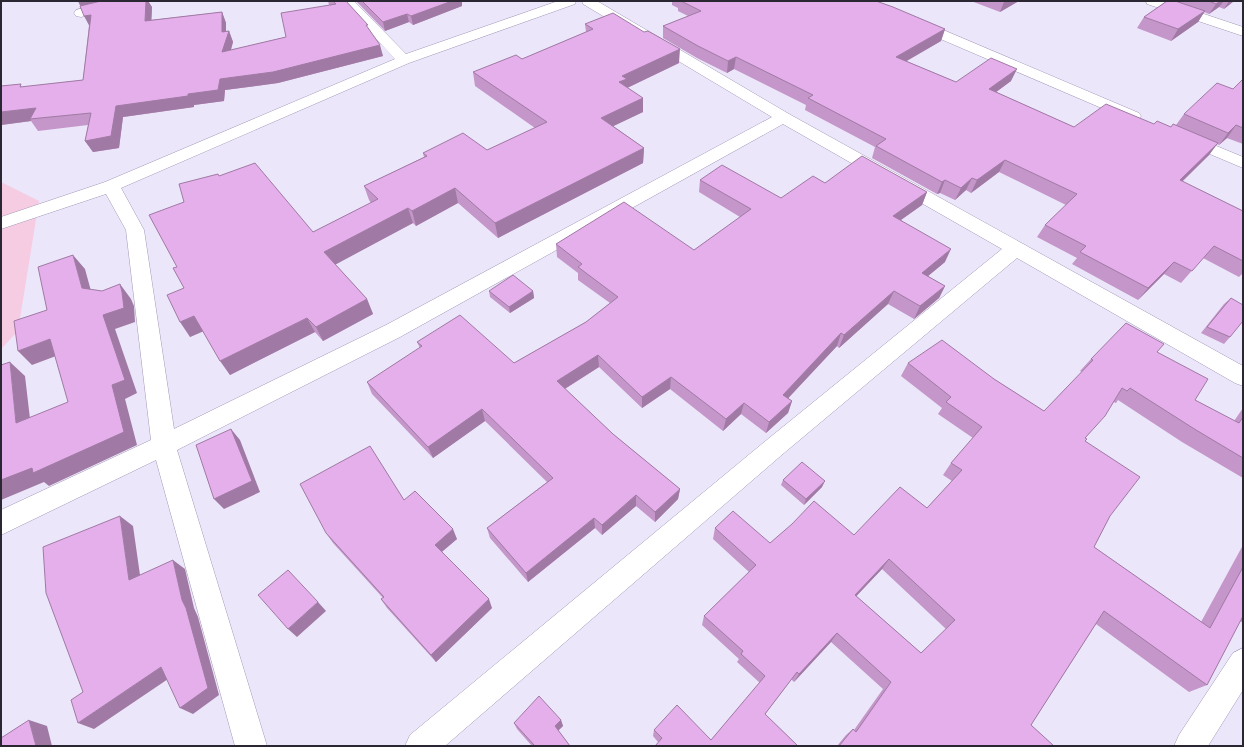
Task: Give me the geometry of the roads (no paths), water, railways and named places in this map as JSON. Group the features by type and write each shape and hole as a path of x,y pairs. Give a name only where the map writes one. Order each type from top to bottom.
{"street":[{"path":"81,12 124,1"},
{"path":"347,1 404,60"},
{"path":"1,222 111,186 404,60 570,1"},
{"path":"588,1 783,117 1243,377"},
{"path":"864,1 1148,123"},
{"path":"1152,1 1243,32"},
{"path":"1,523 164,445 393,331 783,117"},
{"path":"1170,132 1243,163"},
{"path":"111,186 135,230 164,445 251,746"},
{"path":"421,746 776,446 1016,248"},
{"path":"1190,746 1243,663"}]}
